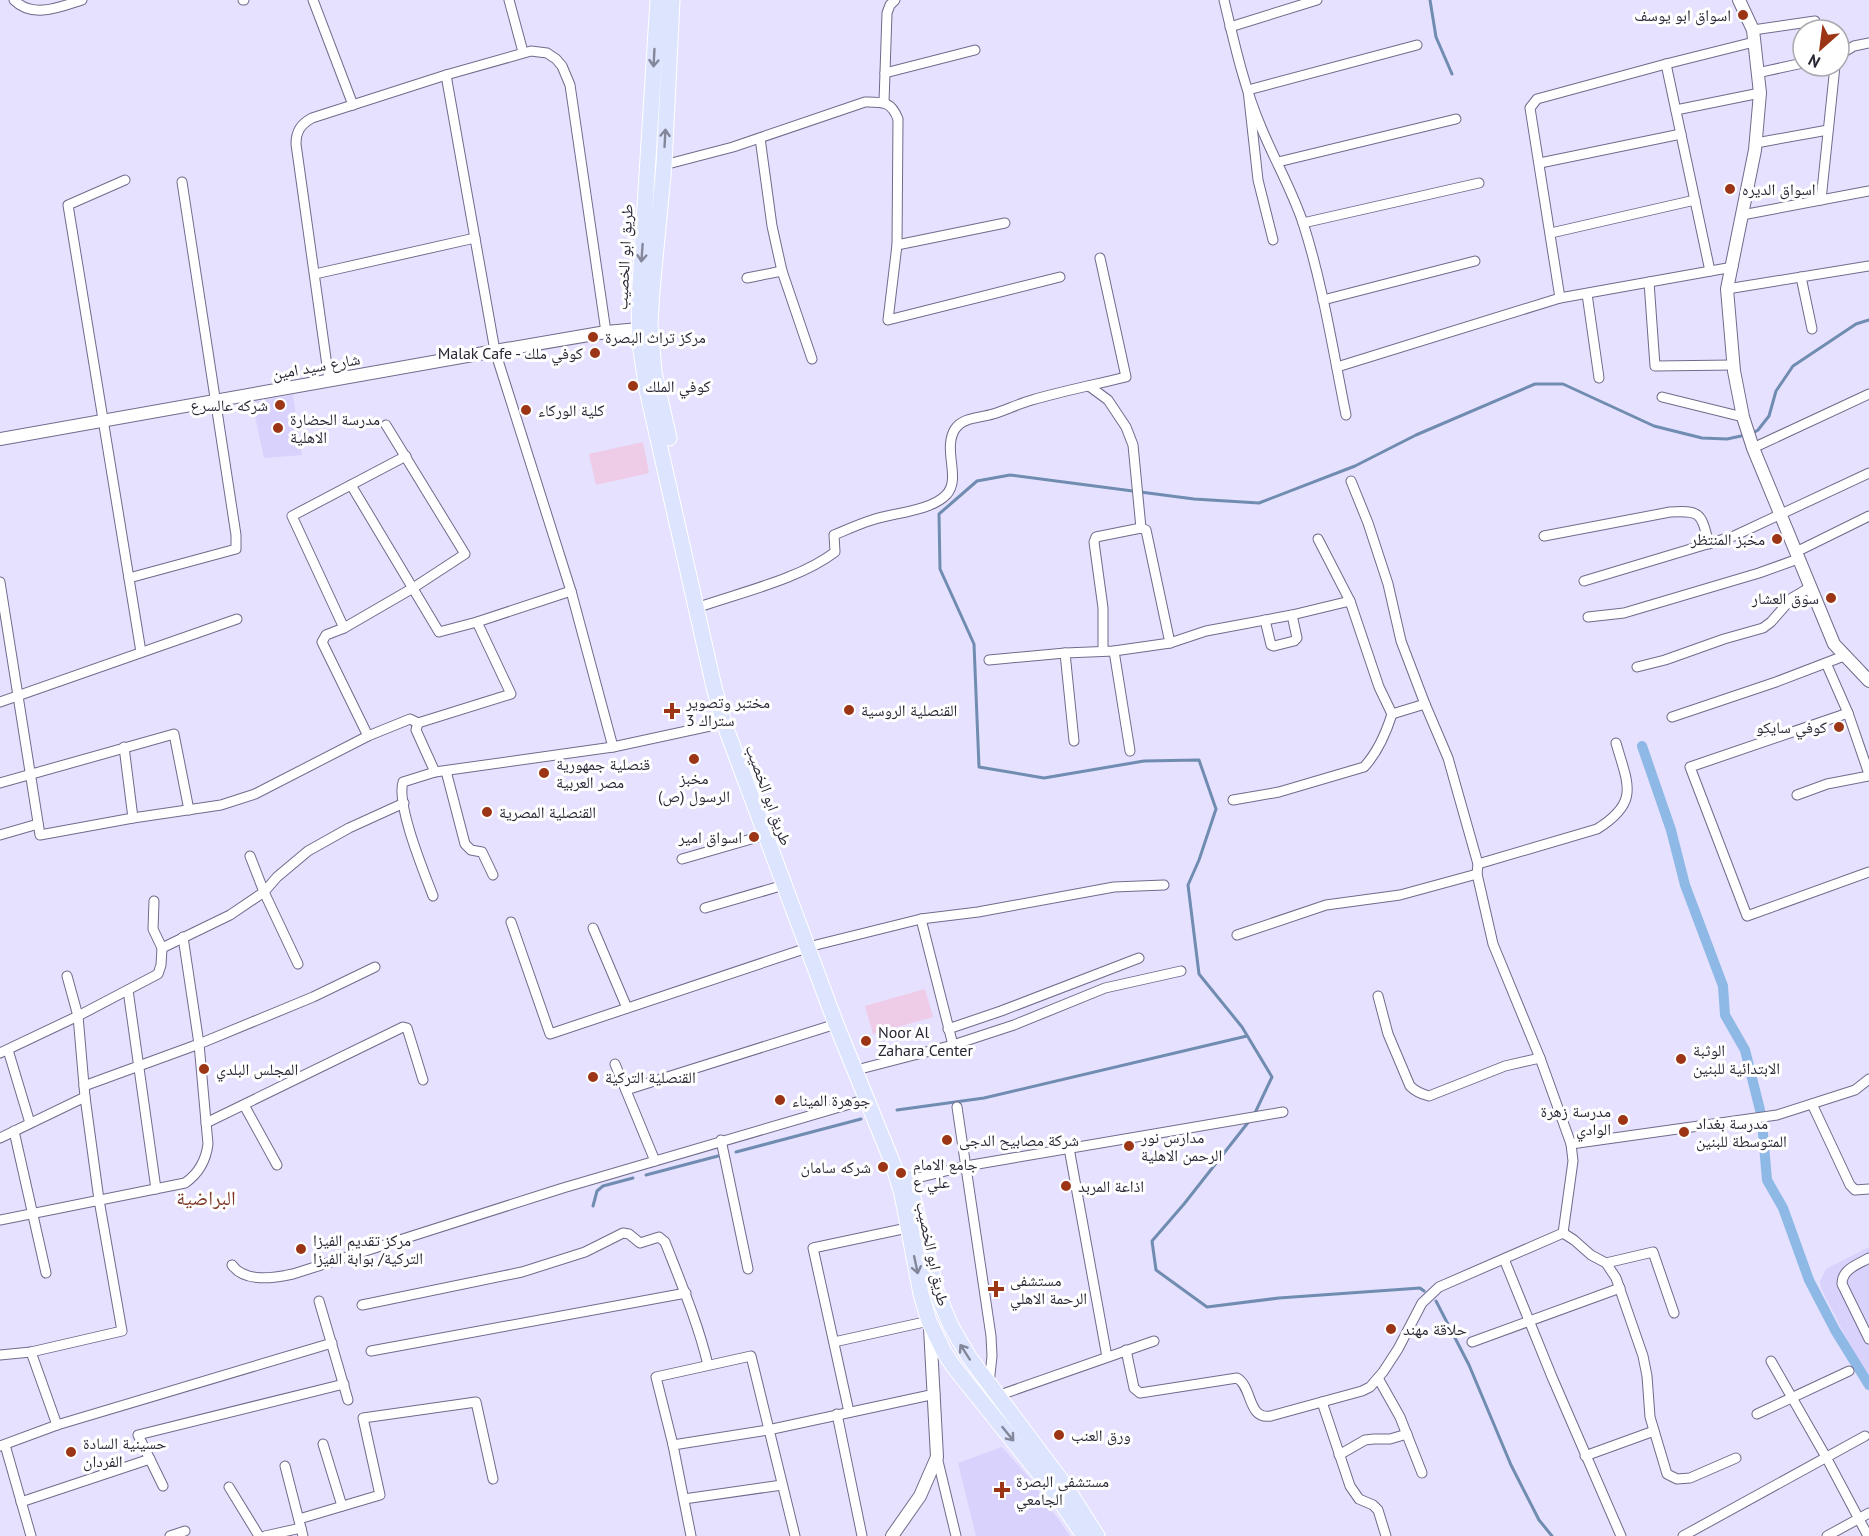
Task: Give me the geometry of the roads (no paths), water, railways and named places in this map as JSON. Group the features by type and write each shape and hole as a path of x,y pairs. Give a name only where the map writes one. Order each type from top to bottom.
{"main road":[{"name":"طريق ابو الخصيب","path":"658,0 664,165 651,299 654,372 714,687 724,723 783,885 812,946 909,1180 921,1293 944,1352 1097,1536"},
{"name":"طريق ابو الخصيب","path":"672,0 639,301 639,329 647,390 705,605 723,691 735,734 812,946 836,1024 893,1164 937,1293 951,1326 969,1357 1059,1488 1084,1536"}],"street":[{"path":"14,0 31,11 51,10 82,0"},
{"path":"308,0 315,0 353,105"},
{"path":"509,0 523,52"},
{"path":"884,102 887,13 895,0"},
{"path":"1224,0 1248,90 1261,127 1303,223 1323,300 1347,415"},
{"path":"1230,27 1317,0"},
{"path":"1739,0 1753,36 1760,93 1756,143 1727,289 1733,365 1743,417 1753,448 1809,588 1834,644 1869,681"},
{"path":"1560,298 1530,108 1537,99 1791,27"},
{"path":"1851,48 1869,43"},
{"path":"1248,90 1417,45"},
{"path":"885,73 975,50"},
{"path":"329,380 296,136 299,128 305,122 353,105 523,52 540,51 556,58 570,86 606,332"},
{"path":"1666,64 1710,271"},
{"path":"1757,73 1791,66"},
{"path":"446,75 495,351 571,591 613,747"},
{"path":"1821,200 1834,78"},
{"path":"1248,90 1258,180 1273,240"},
{"path":"1676,110 1760,93"},
{"path":"664,165 733,147 865,102 884,102 894,110 898,119 897,245 888,320 1060,277"},
{"path":"1278,162 1456,119"},
{"path":"1756,143 1828,130"},
{"path":"1540,163 1681,134"},
{"path":"760,138 772,226 782,271 812,359"},
{"path":"125,180 68,205 141,652"},
{"path":"129,578 236,549 236,535 182,182"},
{"path":"1303,223 1479,183"},
{"path":"1742,214 1869,192"},
{"path":"1551,233 1695,200"},
{"path":"897,245 1005,223"},
{"path":"315,274 475,238"},
{"path":"705,605 798,573 824,560 835,552 834,535 851,527 918,509 945,496 952,482 949,448 953,432 968,420 1033,400 1125,377 1100,258"},
{"path":"1323,300 1475,261"},
{"path":"1727,289 1869,266"},
{"path":"1337,368 1560,298 1733,267"},
{"path":"747,278 782,271"},
{"path":"1801,277 1812,329"},
{"path":"1648,282 1655,366 1733,365"},
{"path":"1587,294 1599,378"},
{"name":"شارع سيد امين","path":"0,439 495,351 606,332 639,329"},
{"path":"1089,386 1108,400 1126,427 1133,446 1141,528"},
{"path":"1753,448 1869,394"},
{"path":"1662,397 1743,417"},
{"path":"368,736 322,642 326,635 344,628 413,588 465,554 386,425"},
{"path":"344,628 292,516 406,456"},
{"path":"1584,581 1709,544 1751,529 1869,473"},
{"path":"1352,481 1388,584 1401,641 1448,758 1478,869 1493,944 1540,1058 1571,1144 1573,1161 1563,1233"},
{"path":"351,485 439,632 571,591"},
{"path":"1544,536 1670,512 1688,511 1701,518 1709,544"},
{"path":"1588,617 1624,613 1759,573 1869,516"},
{"path":"1103,651 1104,608 1094,542 1096,537 1141,528 1146,530 1170,643"},
{"path":"1233,800 1279,792 1364,767 1370,761 1382,739 1392,714 1379,687 1350,601 1318,539"},
{"path":"0,582 3,615 40,835 221,805 255,794 368,736 410,719 418,723 510,693 477,622"},
{"path":"1637,667 1764,628 1792,598 1809,588"},
{"path":"989,660 1065,652 1113,651 1170,643 1206,631 1292,615 1350,601"},
{"path":"1265,620 1271,645 1274,646 1294,641 1297,638 1292,615"},
{"path":"0,702 237,619"},
{"path":"1113,651 1131,751"},
{"path":"1065,652 1074,741"},
{"path":"1672,717 1844,656"},
{"path":"1797,795 1827,784 1869,775 1848,713 1826,663"},
{"path":"1392,714 1425,704"},
{"path":"1848,713 1690,767 1747,916 1869,872"},
{"path":"418,723 416,730 435,772"},
{"path":"433,896 411,838 400,790 403,782 435,772 613,747 724,723"},
{"path":"0,783 174,734 189,810"},
{"path":"1237,935 1326,905 1400,895 1597,829 1617,814 1627,800 1628,790 1616,743"},
{"path":"124,747 133,818"},
{"path":"446,771 465,844 471,850 482,852 493,875"},
{"path":"162,948 230,915 264,892 277,877 308,851 404,803"},
{"path":"0,835 38,824"},
{"path":"682,859 765,835"},
{"path":"250,856 264,892 298,964"},
{"path":"705,908 783,885"},
{"path":"511,922 550,1034 812,946 921,919 978,912 1114,887 1164,885"},
{"path":"30,1123 4,1051 158,974 162,948 153,929 154,901"},
{"path":"921,919 953,1045"},
{"path":"593,928 627,1008"},
{"path":"0,1220 185,1183 196,1172 207,1153 208,1144 199,1044 183,937"},
{"path":"948,1029 1139,958"},
{"path":"84,1086 199,1044 313,997 375,967"},
{"path":"864,1068 953,1045 1014,1025 1105,988 1180,971"},
{"path":"0,1355 31,1352 122,1331 99,1200 85,1097 78,1016 67,976"},
{"path":"128,990 156,1189"},
{"path":"1378,996 1388,1034 1410,1086 1422,1095 1429,1096 1505,1066 1540,1058"},
{"path":"626,1090 836,1024"},
{"path":"206,1123 403,1027 407,1028 423,1080"},
{"path":"615,1064 655,1161"},
{"path":"1571,1144 1777,1115 1855,1090 1869,1080"},
{"path":"0,1138 85,1097"},
{"path":"232,1265 237,1272 245,1276 270,1277 293,1274 563,1188 867,1099"},
{"path":"1812,1104 1850,1185 1855,1190 1869,1189"},
{"path":"244,1105 277,1165"},
{"path":"957,1107 992,1335 993,1390 1154,1341"},
{"path":"909,1180 966,1166 1283,1112"},
{"path":"14,1131 46,1273"},
{"path":"721,1140 748,1269"},
{"path":"1070,1148 1107,1357"},
{"path":"849,1412 813,1248 914,1226"},
{"path":"362,1305 522,1272 585,1252 622,1233 629,1234 640,1243 657,1237 664,1240 686,1293 708,1365"},
{"path":"1126,1350 1134,1388 1140,1393 1233,1377 1243,1382 1254,1409 1259,1415 1271,1416 1370,1387 1394,1355 1416,1313 1430,1294 1463,1275 1563,1233"},
{"path":"1563,1233 1591,1255 1606,1263 1616,1278 1643,1356 1647,1376 1648,1406 1667,1474 1677,1479 1690,1478 1736,1458"},
{"path":"1606,1263 1653,1252 1674,1313"},
{"path":"1869,1258 1847,1270 1842,1284 1869,1339"},
{"path":"1504,1259 1585,1456 1621,1536"},
{"path":"1472,1342 1620,1288"},
{"path":"371,1351 686,1293"},
{"path":"319,1301 348,1400"},
{"path":"834,1342 930,1321 937,1457 956,1536"},
{"path":"31,1536 2,1446 57,1425 332,1343"},
{"path":"31,1352 57,1425"},
{"path":"691,1536 673,1445 656,1377 751,1356 795,1536"},
{"path":"1772,1361 1868,1536"},
{"path":"1757,1414 1849,1371"},
{"path":"1378,1378 1400,1417 1422,1473"},
{"path":"163,1486 138,1435 344,1384"},
{"path":"673,1445 768,1430 935,1394"},
{"path":"265,1536 301,1528 342,1506 380,1495 363,1418 476,1402 493,1479"},
{"path":"1322,1402 1350,1486 1355,1495 1378,1510 1386,1536"},
{"path":"837,1414 862,1536"},
{"path":"1585,1456 1654,1431"},
{"path":"1339,1455 1365,1440 1390,1439 1407,1434"},
{"path":"1683,1536 1865,1436"},
{"path":"322,1444 342,1506"},
{"path":"891,1536 920,1496 937,1457"},
{"path":"21,1502 150,1459"},
{"path":"285,1466 301,1528"},
{"path":"684,1499 782,1485"},
{"path":"229,1487 259,1536"},
{"path":"1827,1536 1869,1514"},
{"path":"170,1536 185,1531"}],"waterway":[{"path":"1430,0 1436,37 1452,74"},
{"path":"1753,433 1769,416 1776,391 1793,366 1856,324 1869,320"},
{"path":"1254,1115 1272,1077 1242,1027 1199,974 1188,885 1216,809 1199,760 1144,761 1044,778 979,767 974,644 940,569 939,514 977,481 1010,475 1194,499 1259,503 1355,466 1416,435 1535,384 1563,384 1654,426 1702,438 1727,439 1741,436"},
{"path":"1642,746 1671,830 1685,885 1723,986 1725,1015 1745,1050 1760,1110"},
{"path":"897,1110 984,1098 1247,1036"},
{"path":"736,1152 861,1119"},
{"path":"1250,1120 1152,1241 1156,1270 1207,1307 1279,1298 1420,1288 1424,1291"},
{"path":"1762,1122 1767,1180 1783,1208 1809,1280 1835,1330 1869,1385"},
{"path":"646,1175 718,1156"},
{"path":"593,1206 597,1191 603,1186 633,1178"},
{"path":"1436,1301 1469,1365 1511,1465 1539,1520 1552,1536"}],"place":[{"name":"اسواق ابو يوسف","path":"1743,15"},
{"name":"اسواق الديره","path":"1730,189"},
{"name":"مركز تراث البصرة","path":"593,337"},
{"name":"Malak Cafe - كوفي ملك","path":"595,353"},
{"name":"كوفي الملك","path":"633,386"},
{"name":"شركه عالسرع","path":"280,405"},
{"name":"كلية الوركاء","path":"526,410"},
{"name":"مدرسة الحضارة الاهلية","path":"278,428"},
{"name":"مخبز المنتظر","path":"1777,539"},
{"name":"سوق العشار","path":"1831,598"},
{"name":"القنصلية الروسية","path":"849,710"},
{"name":"مختبر وتصوير ستراك 3","path":"672,711"},
{"name":"كوفي سايكو","path":"1839,727"},
{"name":"مخبز الرسول (ص)","path":"694,759"},
{"name":"قنصلية جمهورية مصر العربية","path":"544,773"},
{"name":"القنصلية المصرية","path":"487,812"},
{"name":"اسواق امير","path":"754,837"},
{"name":"Noor Al Zahara Center","path":"866,1041"},
{"name":"الوثبة الابتدائية للبنين","path":"1681,1059"},
{"name":"المجلس البلدي","path":"204,1069"},
{"name":"القنصلية التركية","path":"593,1077"},
{"name":"جوهرة الميناء","path":"780,1100"},
{"name":"مدرسة زهرة الوادي","path":"1623,1120"},
{"name":"مدرسة بغداد المتوسطة للبنين","path":"1684,1132"},
{"name":"شركة مصابيح الدجى","path":"947,1140"},
{"name":"مدارس نور الرحمن الاهلية","path":"1129,1146"},
{"name":"شركه سامان","path":"883,1167"},
{"name":"جامع الامام علي ع","path":"901,1173"},
{"name":"اذاعة المربد","path":"1066,1186"},
{"name":"مركز تقديم الفيزا التركية/ بوابة الفيزا","path":"301,1249"},
{"name":"مستشفى الرحمة الاهلي","path":"996,1289"},
{"name":"حلاقة مهند","path":"1391,1329"},
{"name":"ورق العنب","path":"1059,1435"},
{"name":"حسينية السادة الفردان","path":"71,1452"},
{"name":"مستشفى البصرة الجامعي","path":"1002,1490"}],"district":[{"name":"البراضية","path":"206,1198"}]}
